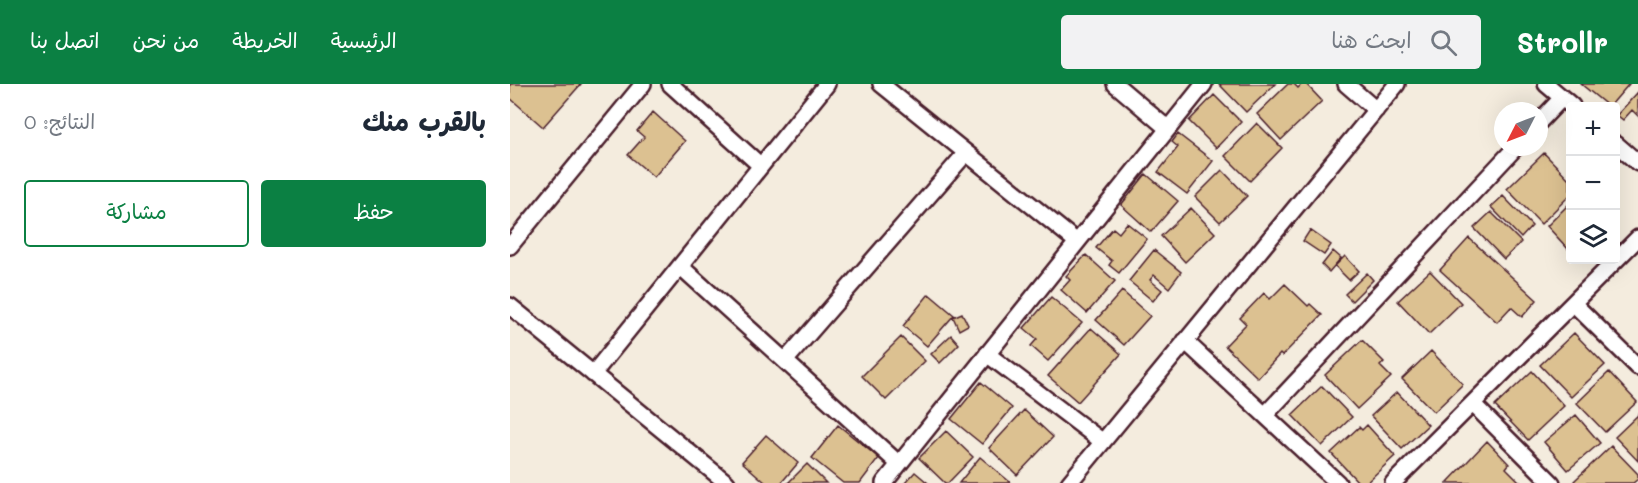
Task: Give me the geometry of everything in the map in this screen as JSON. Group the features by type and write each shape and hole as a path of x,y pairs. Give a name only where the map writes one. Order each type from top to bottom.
{"street":[{"path":"510,246 643,84"},
{"path":"670,84 761,166"},
{"path":"593,374 827,84"},
{"path":"881,84 1077,242"},
{"path":"1115,84 1168,129"},
{"path":"884,483 1204,84"},
{"path":"1346,84 1376,110"},
{"path":"1069,483 1397,84"},
{"path":"1546,84 1567,102"},
{"path":"1548,116 1566,103"},
{"path":"1620,147 1638,163"},
{"path":"785,361 966,153"},
{"path":"1265,415 1508,156"},
{"path":"1394,483 1638,238"},
{"path":"680,266 899,464"},
{"path":"1573,303 1638,367"},
{"path":"510,306 727,483"},
{"path":"1185,341 1338,483"},
{"path":"987,354 1102,442"},
{"path":"1473,404 1552,483"},
{"path":"702,483 711,470"}],"building":[{"path":"510,84 581,84 543,127 510,98"},
{"path":"1219,84 1275,84 1246,112"},
{"path":"1288,84 1294,84 1298,88 1306,84 1322,101 1281,140 1257,114"},
{"path":"1581,84 1629,84 1613,102 1603,102"},
{"path":"1638,92 1638,116 1632,110 1623,120 1620,118 1620,112"},
{"path":"1214,95 1241,122 1216,148 1189,121"},
{"path":"653,112 685,141 654,177 628,155 644,137 637,131"},
{"path":"1257,123 1282,148 1250,181 1225,156"},
{"path":"1178,134 1213,161 1187,194 1158,172 1178,147 1172,142"},
{"path":"1541,156 1547,156 1566,176 1566,199 1541,224 1507,189"},
{"path":"1222,170 1247,196 1220,222 1195,197"},
{"path":"1146,174 1178,201 1151,232 1121,205"},
{"path":"1503,196 1532,226 1521,238 1491,207"},
{"path":"1566,207 1566,247 1547,226"},
{"path":"1191,208 1215,233 1185,262 1161,236"},
{"path":"1491,212 1521,242 1504,259 1474,228"},
{"path":"1127,223 1147,239 1119,273 1109,265 1112,261 1096,248 1113,228 1119,233"},
{"path":"1310,230 1331,245 1324,255 1303,241"},
{"path":"1469,238 1537,300 1522,317 1511,307 1497,322 1440,270"},
{"path":"1154,250 1181,272 1169,288 1154,275 1150,280 1162,290 1153,301 1129,281"},
{"path":"1333,251 1341,258 1329,272 1322,265"},
{"path":"1086,255 1115,281 1087,313 1061,290 1070,280 1066,276"},
{"path":"1345,256 1359,271 1349,280 1335,266"},
{"path":"1430,271 1461,303 1429,334 1398,301"},
{"path":"1367,273 1373,280 1352,301 1345,294"},
{"path":"1285,284 1308,306 1310,304 1322,315 1258,378 1225,346 1246,324 1240,318 1264,293 1270,299"},
{"path":"1122,291 1150,316 1124,345 1096,320"},
{"path":"929,294 954,315 927,346 903,326"},
{"path":"1051,297 1082,323 1048,361 1031,346 1037,339 1024,328"},
{"path":"962,313 968,325 959,330 953,317"},
{"path":"1091,328 1121,354 1078,402 1048,376"},
{"path":"1574,333 1605,365 1571,397 1540,365"},
{"path":"951,335 959,344 940,363 931,354"},
{"path":"901,337 925,361 886,400 862,376"},
{"path":"1362,340 1384,362 1380,366 1391,377 1357,409 1325,375"},
{"path":"1431,351 1463,384 1434,412 1402,379"},
{"path":"1532,371 1564,406 1528,440 1495,406"},
{"path":"1609,372 1637,402 1605,432 1577,403"},
{"path":"981,382 1012,408 982,444 951,419"},
{"path":"1322,386 1352,417 1322,446 1292,415"},
{"path":"1397,392 1428,425 1402,449 1371,416"},
{"path":"1024,410 1053,437 1017,475 989,448"},
{"path":"1576,415 1600,443 1568,470 1544,442"},
{"path":"1638,415 1638,461 1615,437"},
{"path":"838,425 879,458 860,483 843,483 812,458"},
{"path":"1367,425 1395,456 1366,483 1359,483 1331,453 1359,427 1362,430"},
{"path":"946,431 973,457 948,483 945,483 919,458"},
{"path":"766,435 798,463 781,483 766,483 742,462"},
{"path":"1487,441 1509,464 1506,468 1521,483 1447,483"},
{"path":"1611,446 1638,474 1638,479 1633,483 1576,483 1574,481"},
{"path":"980,457 1010,482 959,483"},
{"path":"807,464 826,483 788,483"},
{"path":"915,472 928,483 905,483"}]}
